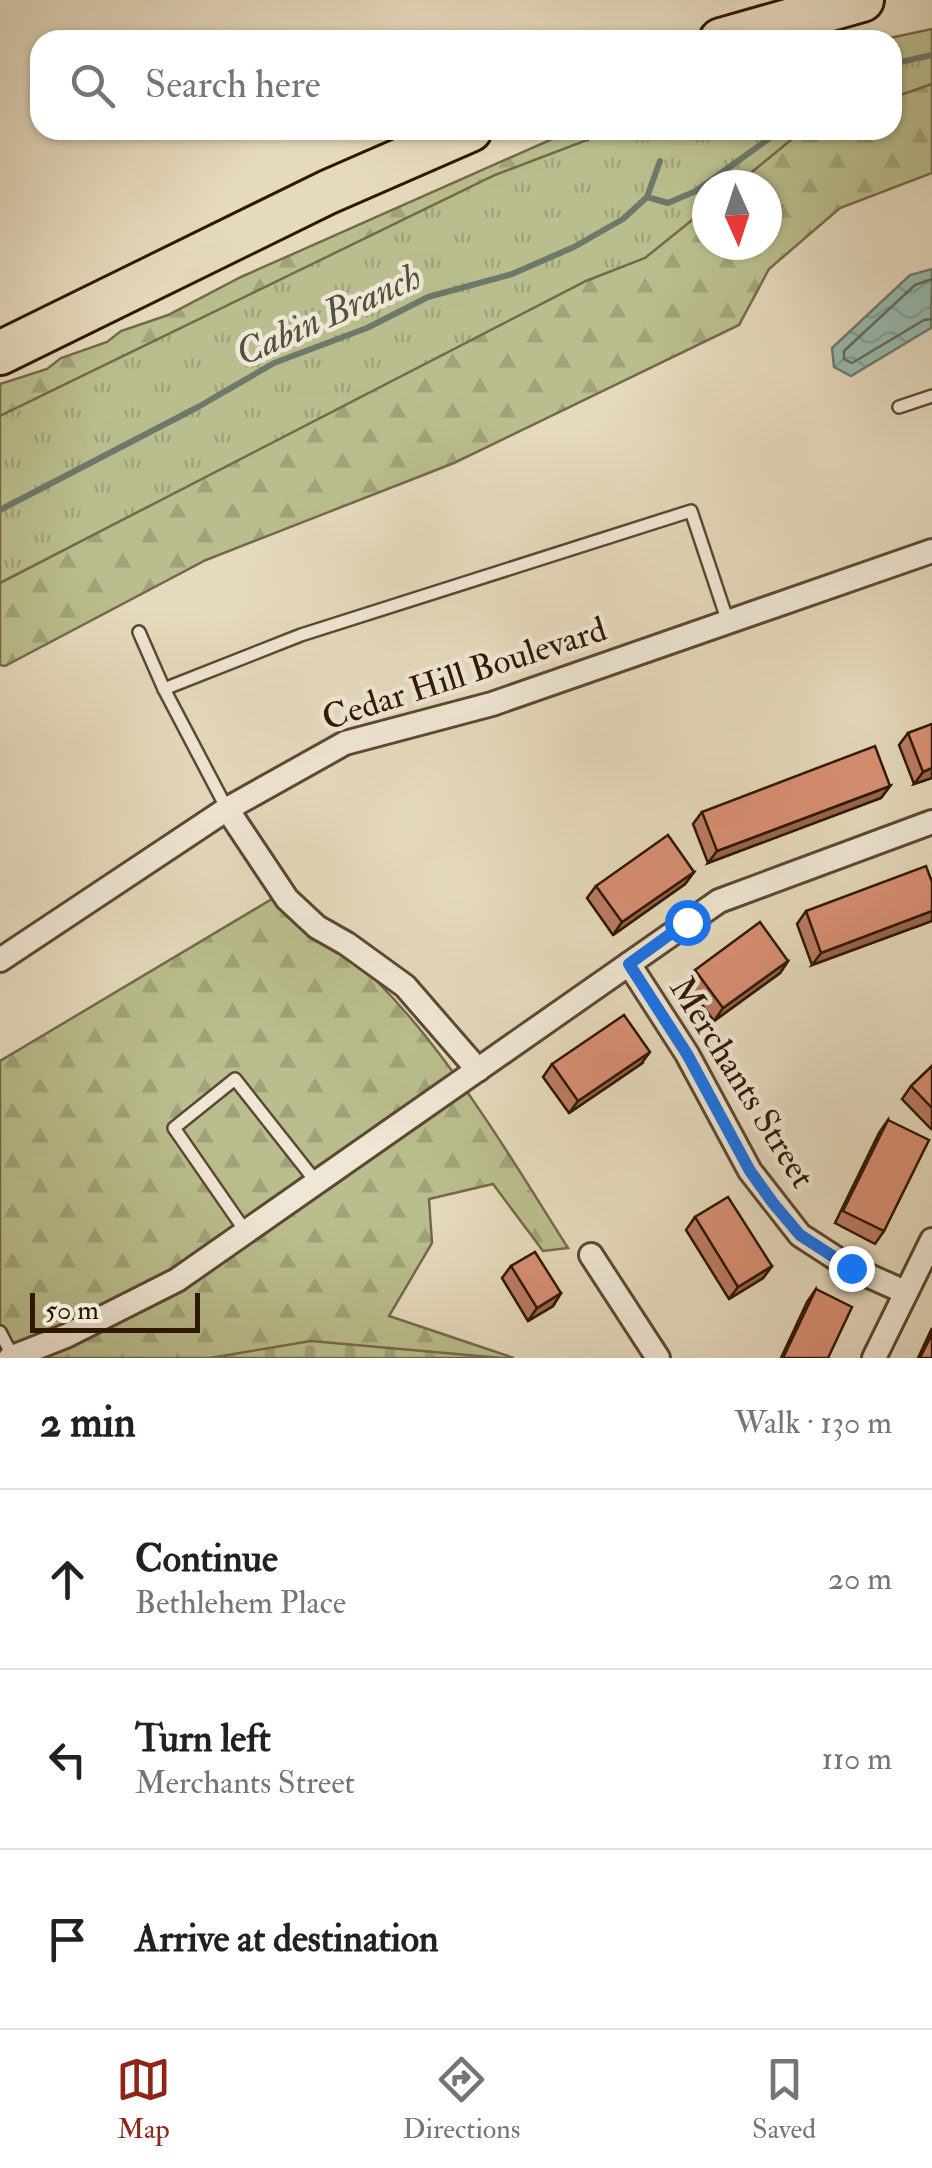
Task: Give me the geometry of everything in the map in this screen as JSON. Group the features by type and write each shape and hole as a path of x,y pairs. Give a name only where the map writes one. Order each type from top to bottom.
{"highway":[{"path":"756,30 858,1"},
{"path":"0,353 328,192 447,140"}],"street":[{"name":"Cedar Hill Boulevard","path":"2,954 227,809 344,743 492,704 932,552"},
{"path":"227,809 287,899 317,926 405,986 478,1070"},
{"path":"12,1358 66,1336 177,1280 720,901 932,822"},
{"name":"Merchants Street","path":"629,964 687,1054 750,1171 800,1235 851,1268 905,1292"},
{"path":"874,1358 932,1240"},
{"path":"591,1256 658,1358"}],"lane":[{"path":"899,407 931,398"},
{"path":"164,689 319,629 691,510 728,622"},
{"path":"139,632 227,809"},
{"path":"246,1232 174,1128 235,1079 317,1182"},
{"path":"0,1332 12,1358"}],"green space":[{"path":"932,29 932,84 902,94 902,35"},
{"path":"932,46 932,173 840,208 782,258 782,170 692,170 692,260 779,260 769,269 739,325 454,463 206,560 5,666 0,665 0,384 47,369 61,358 107,342 121,331 168,315 241,277 550,140 902,140 902,53"},
{"path":"587,140 791,140 754,170 692,170 692,220 645,258 586,281 0,583 0,416 495,175"},
{"path":"272,899 319,930 363,967 403,1009 474,1102 568,1248 543,1251 493,1184 429,1199 432,1243 389,1316 514,1358 0,1358 0,1061"},
{"path":"311,1341 501,1358 210,1358"}],"water":[{"path":"932,269 931,328 851,376 834,367 832,348 910,275"}],"building":[{"path":"932,724 932,768 923,772 908,733"},
{"path":"875,746 890,786 717,851 702,812"},
{"path":"668,835 694,872 622,922 596,886"},
{"path":"926,866 932,882 932,911 821,953 806,911"},
{"path":"760,922 788,961 723,1008 695,970"},
{"path":"624,1015 650,1052 578,1101 552,1064"},
{"path":"932,1066 932,1108 911,1086"},
{"path":"888,1120 929,1140 884,1231 843,1211"},
{"path":"728,1197 772,1266 738,1287 695,1217"},
{"path":"535,1252 561,1293 537,1308 511,1266"},
{"path":"816,1289 852,1307 828,1358 783,1358"},
{"path":"932,1334 932,1358 920,1358"}],"waterway":[{"path":"902,62 932,55"},
{"path":"647,197 668,203 696,191 767,140"},
{"name":"Cabin Branch","path":"0,510 274,363 367,328 428,297 512,274 574,247 623,219 647,197 660,161"}],"route":[{"path":"687,922 629,964 687,1054 750,1171 773,1203 800,1235 851,1268"}]}
